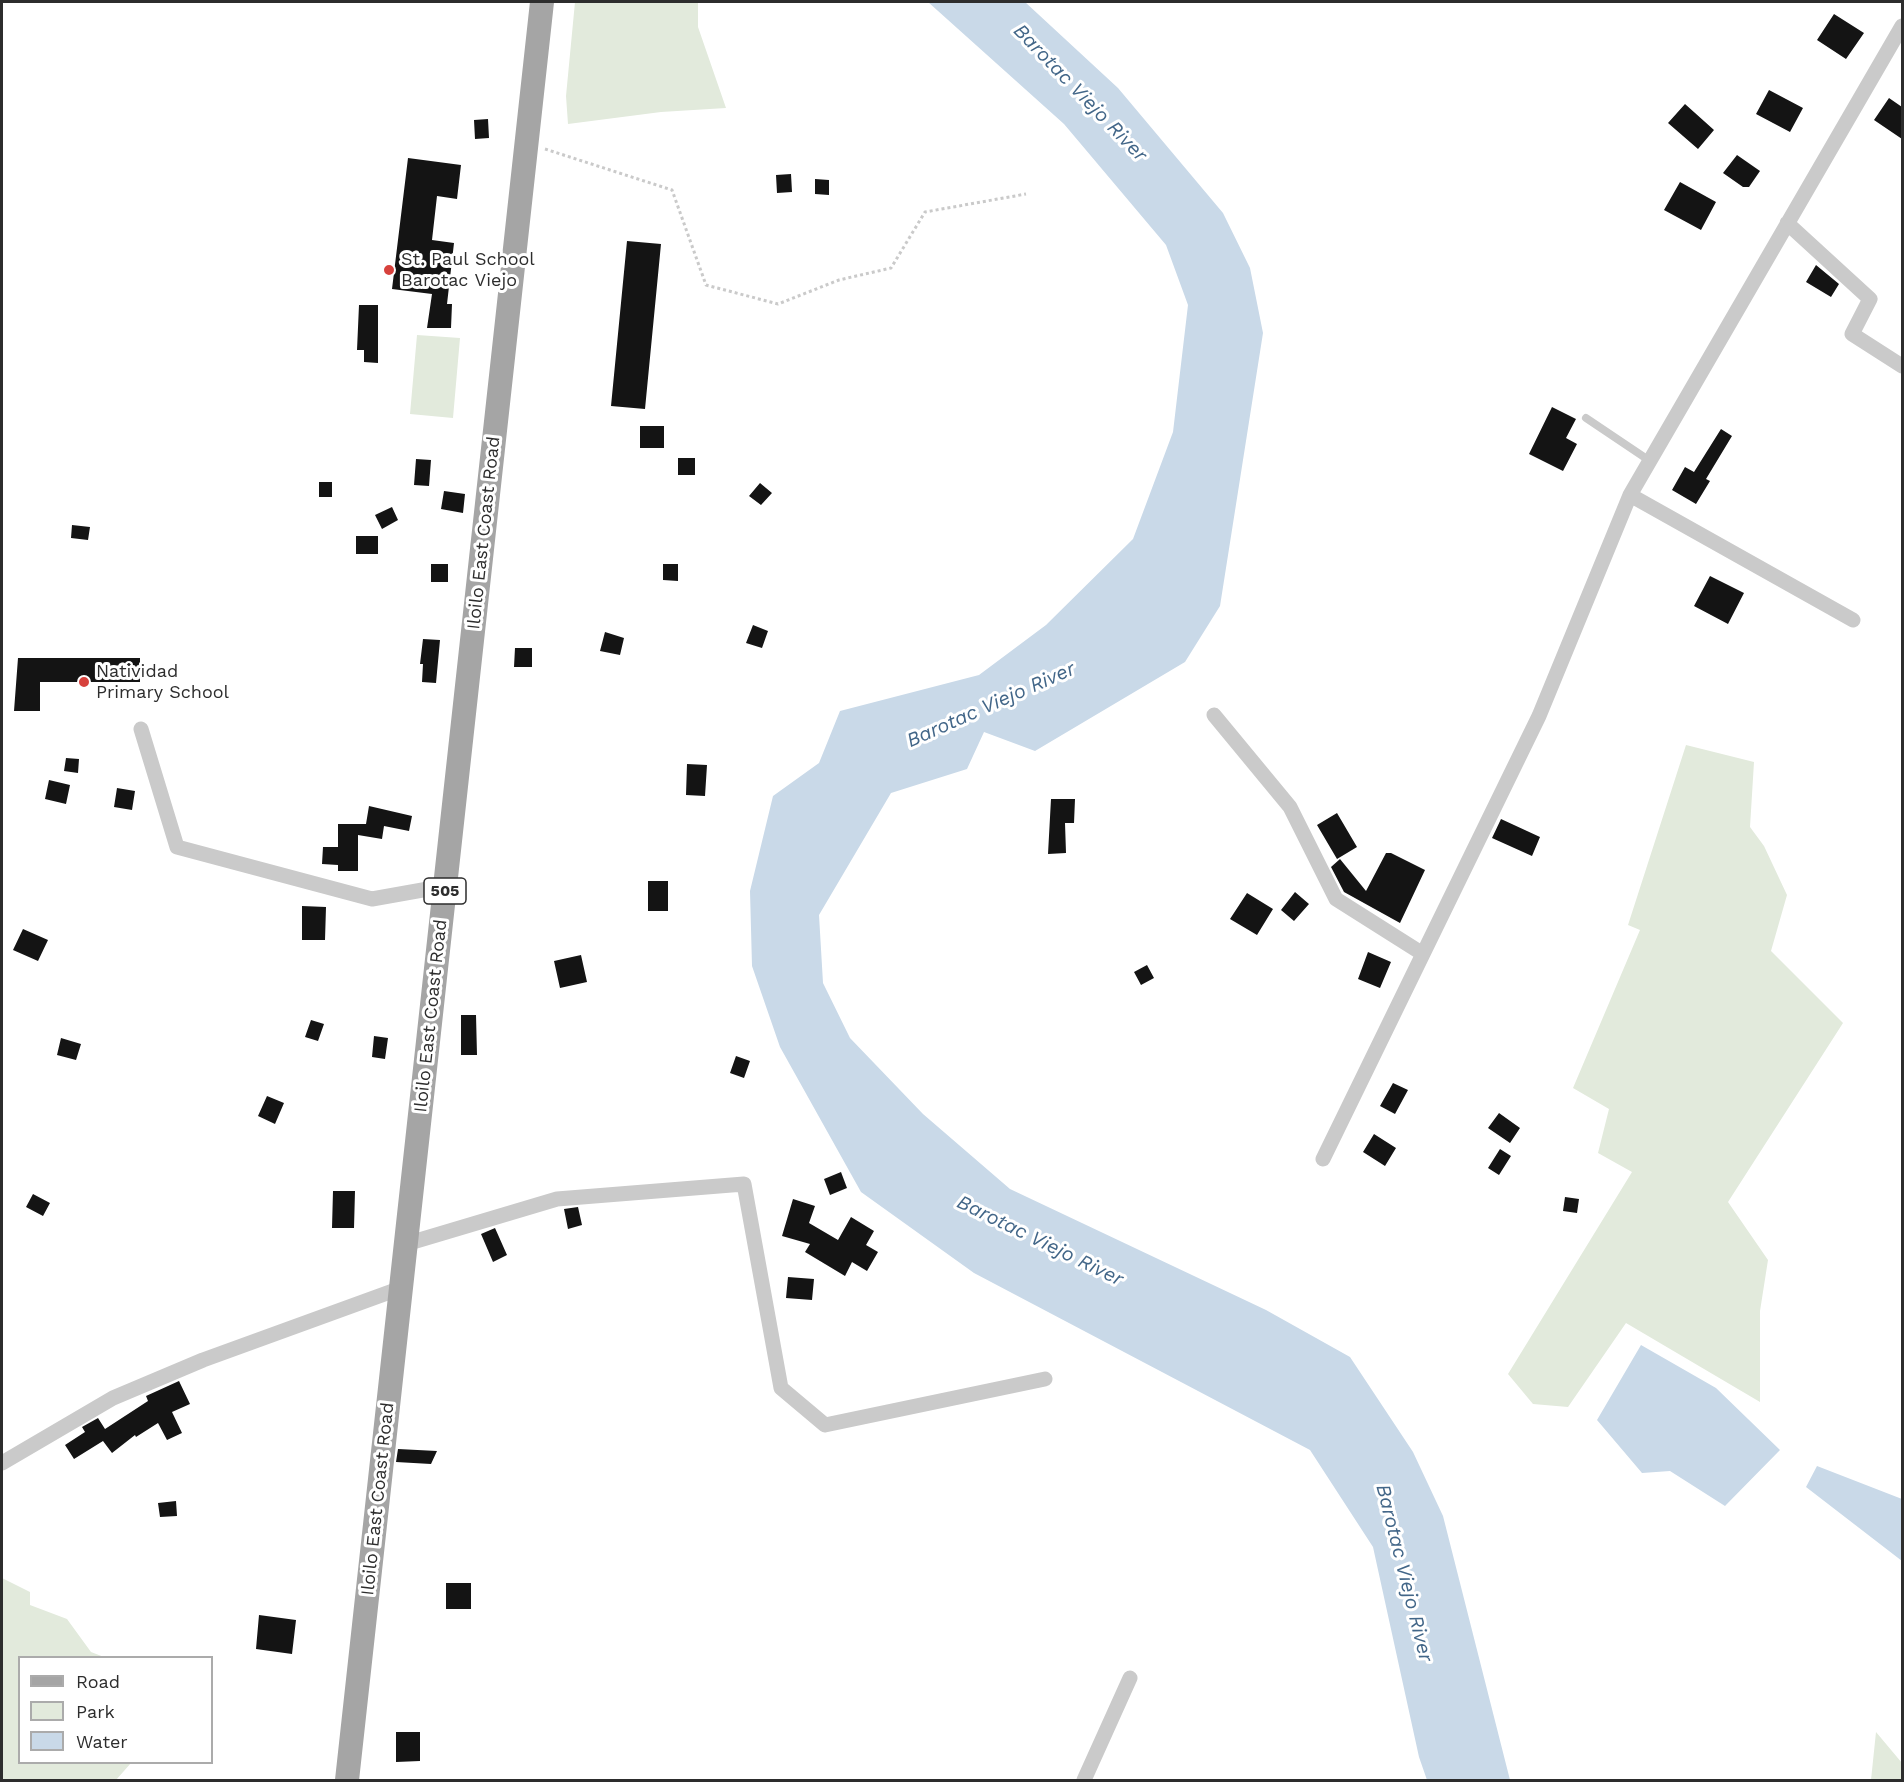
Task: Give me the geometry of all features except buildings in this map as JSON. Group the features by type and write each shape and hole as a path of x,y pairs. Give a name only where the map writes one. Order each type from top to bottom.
{"main road":[{"name":"Iloilo East Coast Road","path":"347,1780 542,2"}],"street":[{"path":"1323,1158 1539,716 1630,495 1902,26"},
{"path":"1787,223 1870,299 1852,334 1902,366"},
{"path":"1630,495 1853,620"},
{"path":"1214,715 1290,807 1335,899 1423,954"},
{"path":"141,729 177,847 372,899 445,886"},
{"path":"406,1244 557,1199 744,1184 781,1388 825,1425 1045,1379"},
{"path":"2,1462 123,1394 203,1360 401,1288"},
{"path":"1084,1780 1130,1678"}],"lane":[{"path":"1586,418 1650,461"}],"path":[{"path":"526,143 672,190 706,285 778,304 839,280 891,268 925,212 1026,194"}],"green space":[{"path":"575,2 698,2 698,27 726,108 661,112 568,124 566,96"},
{"path":"417,335 460,338 453,418 410,414"},
{"path":"1686,745 1754,762 1750,827 1764,846 1787,895 1771,951 1843,1023 1728,1202 1768,1260 1760,1311 1760,1402 1626,1323 1568,1407 1533,1404 1508,1374 1632,1172 1598,1153 1609,1109 1573,1088 1640,930 1628,925"},
{"path":"2,1578 30,1592 30,1605 67,1619 91,1652 101,1656 18,1656 18,1764 130,1764 116,1780 2,1780"},
{"path":"1876,1732 1902,1763 1902,1780 1871,1780"}],"water":[{"name":"Barotac Viejo River","path":"928,2 1025,2 1118,88 1223,213 1250,268 1263,333 1220,606 1185,662 1035,751 984,732 967,769 891,793 819,915 823,983 850,1038 923,1114 1010,1189 1266,1310 1350,1357 1413,1452 1443,1516 1510,1780 1427,1780 1419,1757 1373,1547 1310,1450 974,1273 861,1192 780,1047 752,966 750,891 773,796 819,763 840,711 979,675 1046,625 1133,539 1173,432 1188,305 1166,245 1064,124"},
{"path":"1641,1345 1716,1388 1780,1450 1725,1506 1670,1471 1642,1473 1597,1420"},
{"path":"1817,1466 1902,1499 1902,1561 1806,1487"}],"place":[{"name":"St. Paul School Barotac Viejo","path":"389,270"},
{"name":"Natividad Primary School","path":"84,682"}]}
